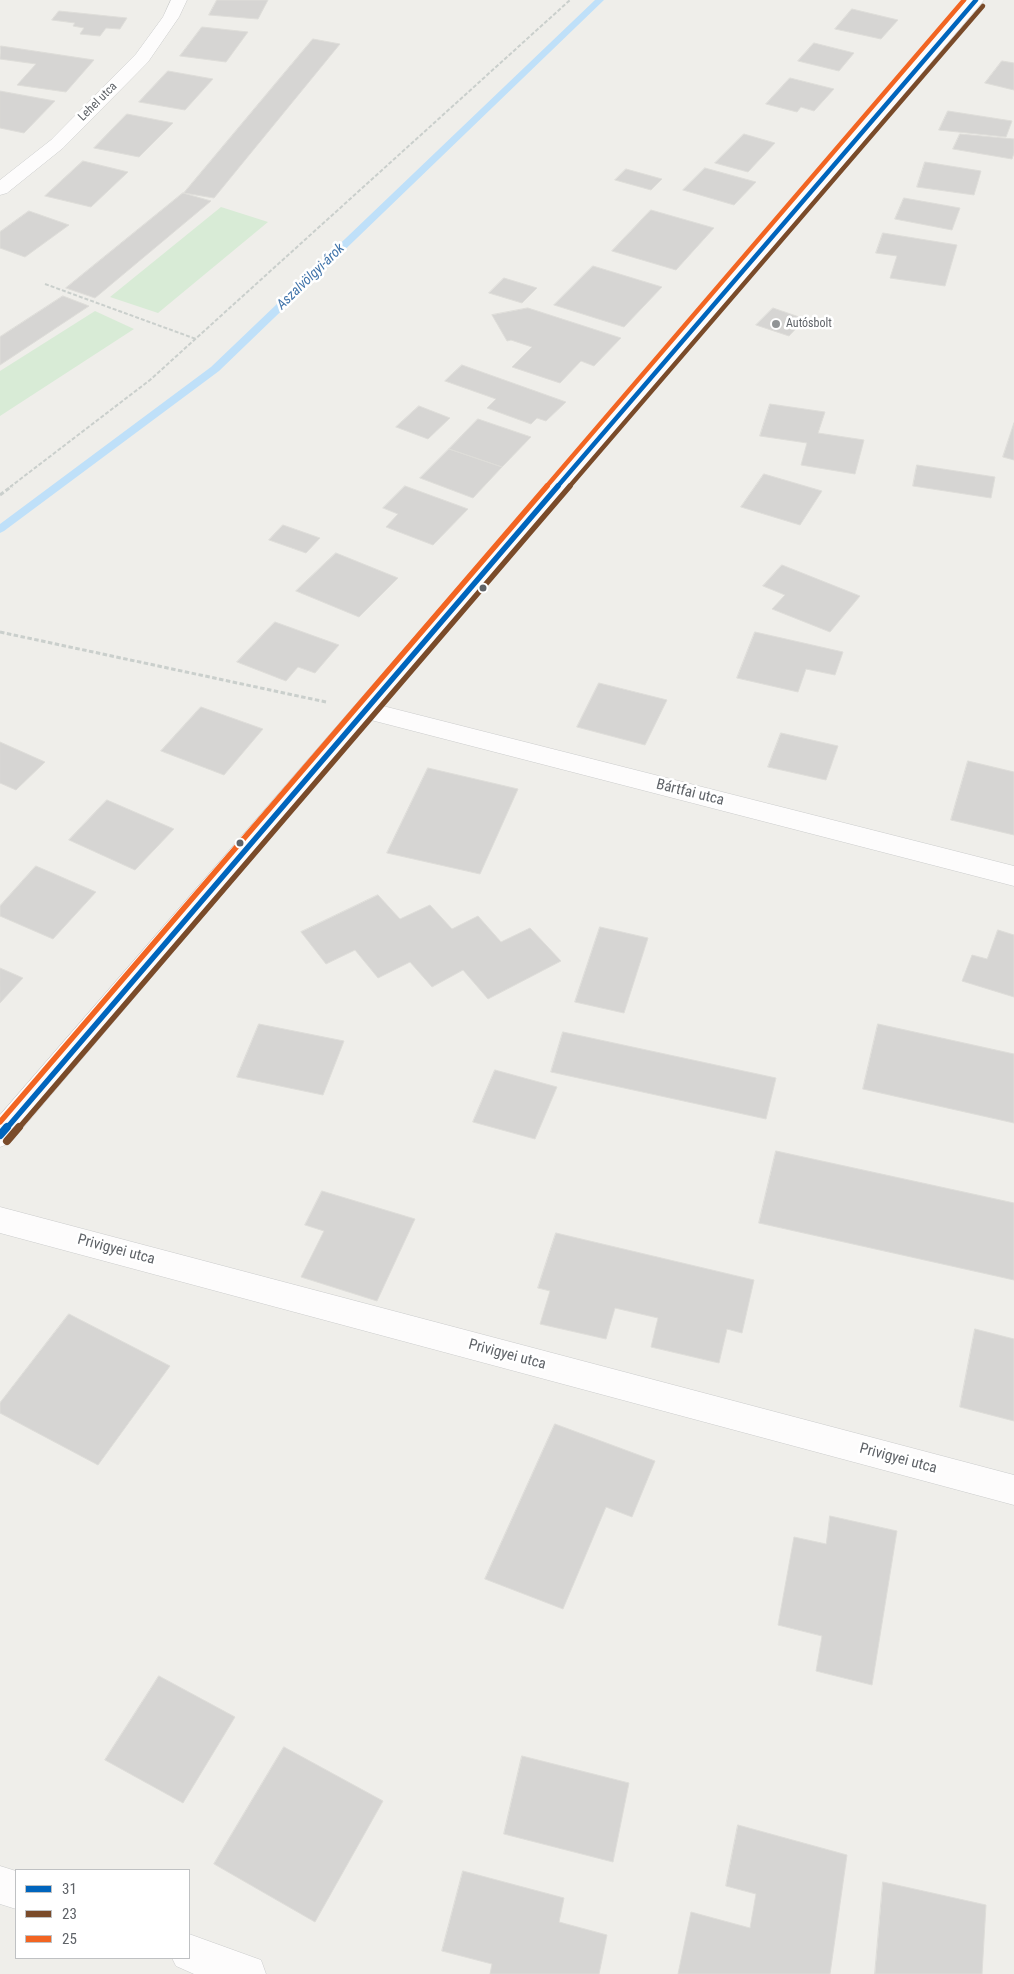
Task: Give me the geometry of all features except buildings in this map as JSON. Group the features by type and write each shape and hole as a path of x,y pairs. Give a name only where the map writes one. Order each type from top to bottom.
{"street":[{"name":"Lehel utca","path":"0,189 57,144 142,58 170,17 179,0"},
{"path":"0,1135 976,0"},
{"name":"Bártfai utca","path":"366,710 1014,876"},
{"name":"Privigyei utca","path":"0,1220 1014,1490"},
{"path":"0,1885 15,1890"},
{"path":"190,1953 244,1974"}],"path":[{"path":"0,495 150,380 570,0"},
{"path":"46,284 196,339"},
{"path":"0,632 366,710"}],"green space":[{"path":"221,207 268,222 158,313 110,297"},
{"path":"95,311 134,329 0,416 0,371"}],"waterway":[{"name":"Aszalvölgyi-árok","path":"0,529 215,369 600,0"}],"transit line":[{"name":"25","path":"0,1122 964,0"},
{"name":"31","path":"0,1135 976,0"},
{"name":"23","path":"7,1141 983,6"}],"place":[{"name":"Autósbolt","path":"776,324"}]}
